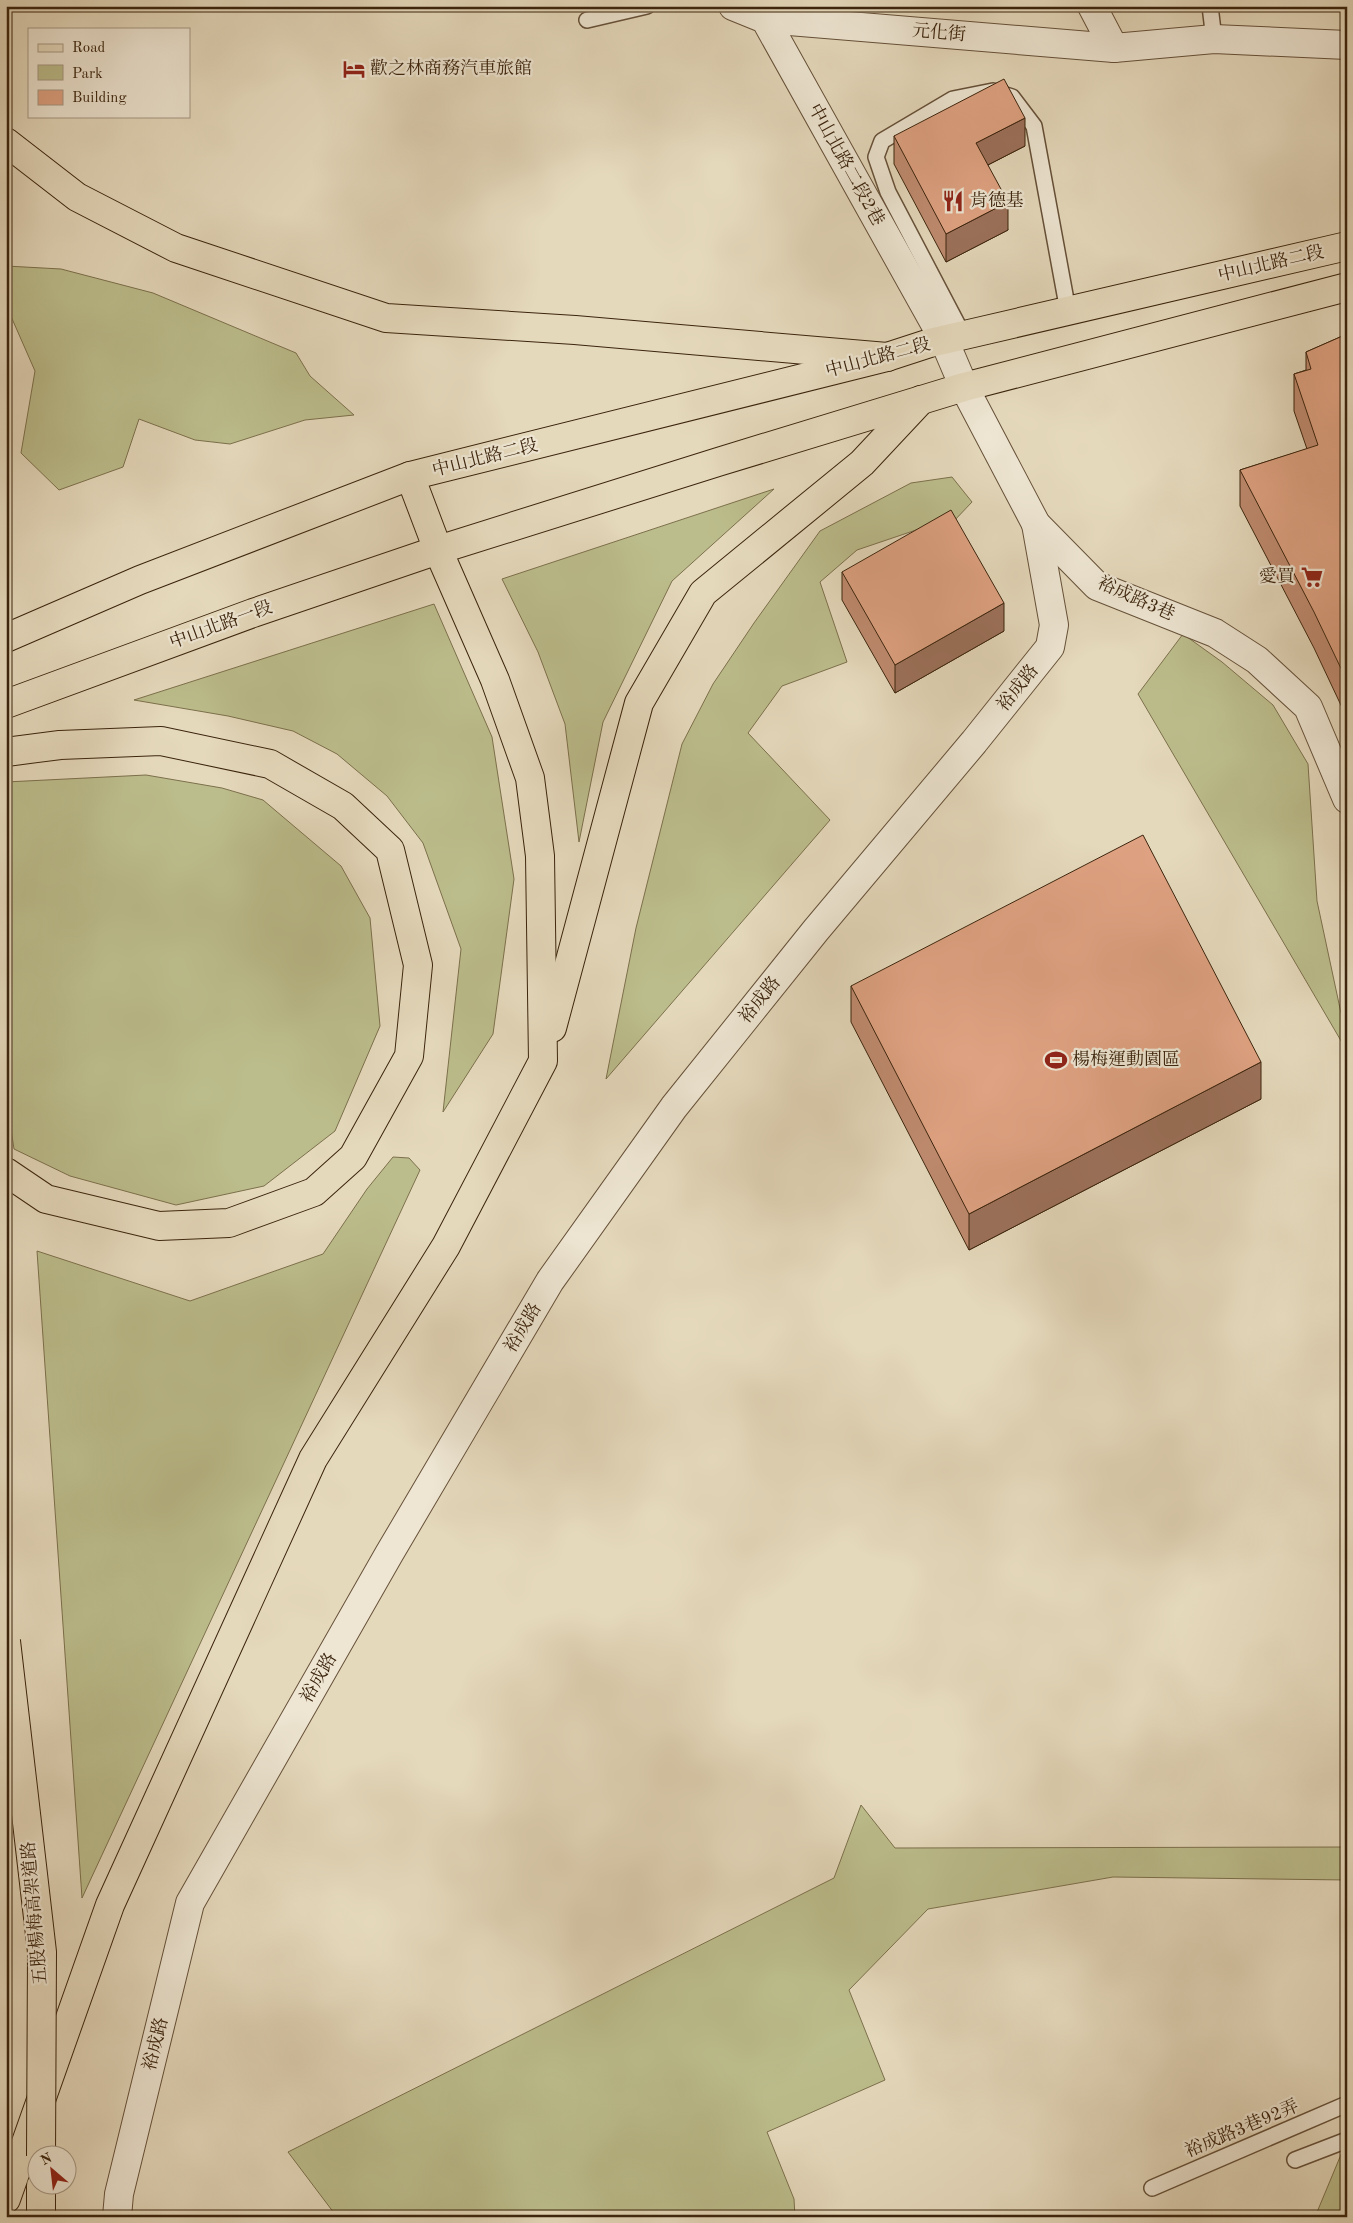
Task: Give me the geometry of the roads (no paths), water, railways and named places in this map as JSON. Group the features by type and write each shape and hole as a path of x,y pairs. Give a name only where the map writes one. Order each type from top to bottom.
{"main road":[{"path":"6,142 77,197 176,248 386,318 576,330 887,357"},
{"name":"中山北路二段","path":"410,476 887,357 954,338 1347,246"},
{"path":"438,550 964,387 1347,287"},
{"path":"6,2199 110,1905 313,1460 446,1246 543,1061 639,703 704,593 862,462 921,400"},
{"path":"6,638 140,580 410,476 438,550 495,680 530,778 540,856 543,1061"},
{"name":"中山北路一段","path":"6,704 253,613 438,550"},
{"path":"6,752 60,745 161,741 270,764 343,806 390,850 418,965 409,1056 353,1157 314,1192 229,1223 159,1226 46,1199 6,1172"},
{"name":"五股楊梅高架道路","path":"6,1641 42,1952 41,2146"},
{"path":"41,2196 41,2217"}],"street":[{"path":"733,6 765,19"},
{"path":"1094,9 1114,48"},
{"name":"元化街","path":"765,19 1114,48 1214,39 1347,45"},
{"name":"中山北路二段2巷","path":"765,19 954,338"},
{"name":"裕成路3巷","path":"954,338 964,387 1036,524 1096,586 1215,633 1257,660 1308,707 1346,804"},
{"name":"裕成路","path":"117,2217 120,2194 190,1903 389,1554 550,1281 674,1107 816,930 974,742 1050,647 1054,625 1036,524"}],"lane":[{"path":"587,20 647,6"},
{"path":"1210,8 1214,39"},
{"path":"954,338 888,192 876,156 882,141 953,99 993,91 1012,97 1034,126 1068,311"},
{"name":"裕成路3巷92弄","path":"1152,2188 1347,2104"},
{"path":"1295,2160 1347,2140"}],"place":[{"name":"歡之林商務汽車旅館","path":"354,69"},
{"name":"肯德基","path":"953,201"},
{"name":"愛買","path":"1312,577"},
{"name":"楊梅運動園區","path":"1056,1060"}]}
